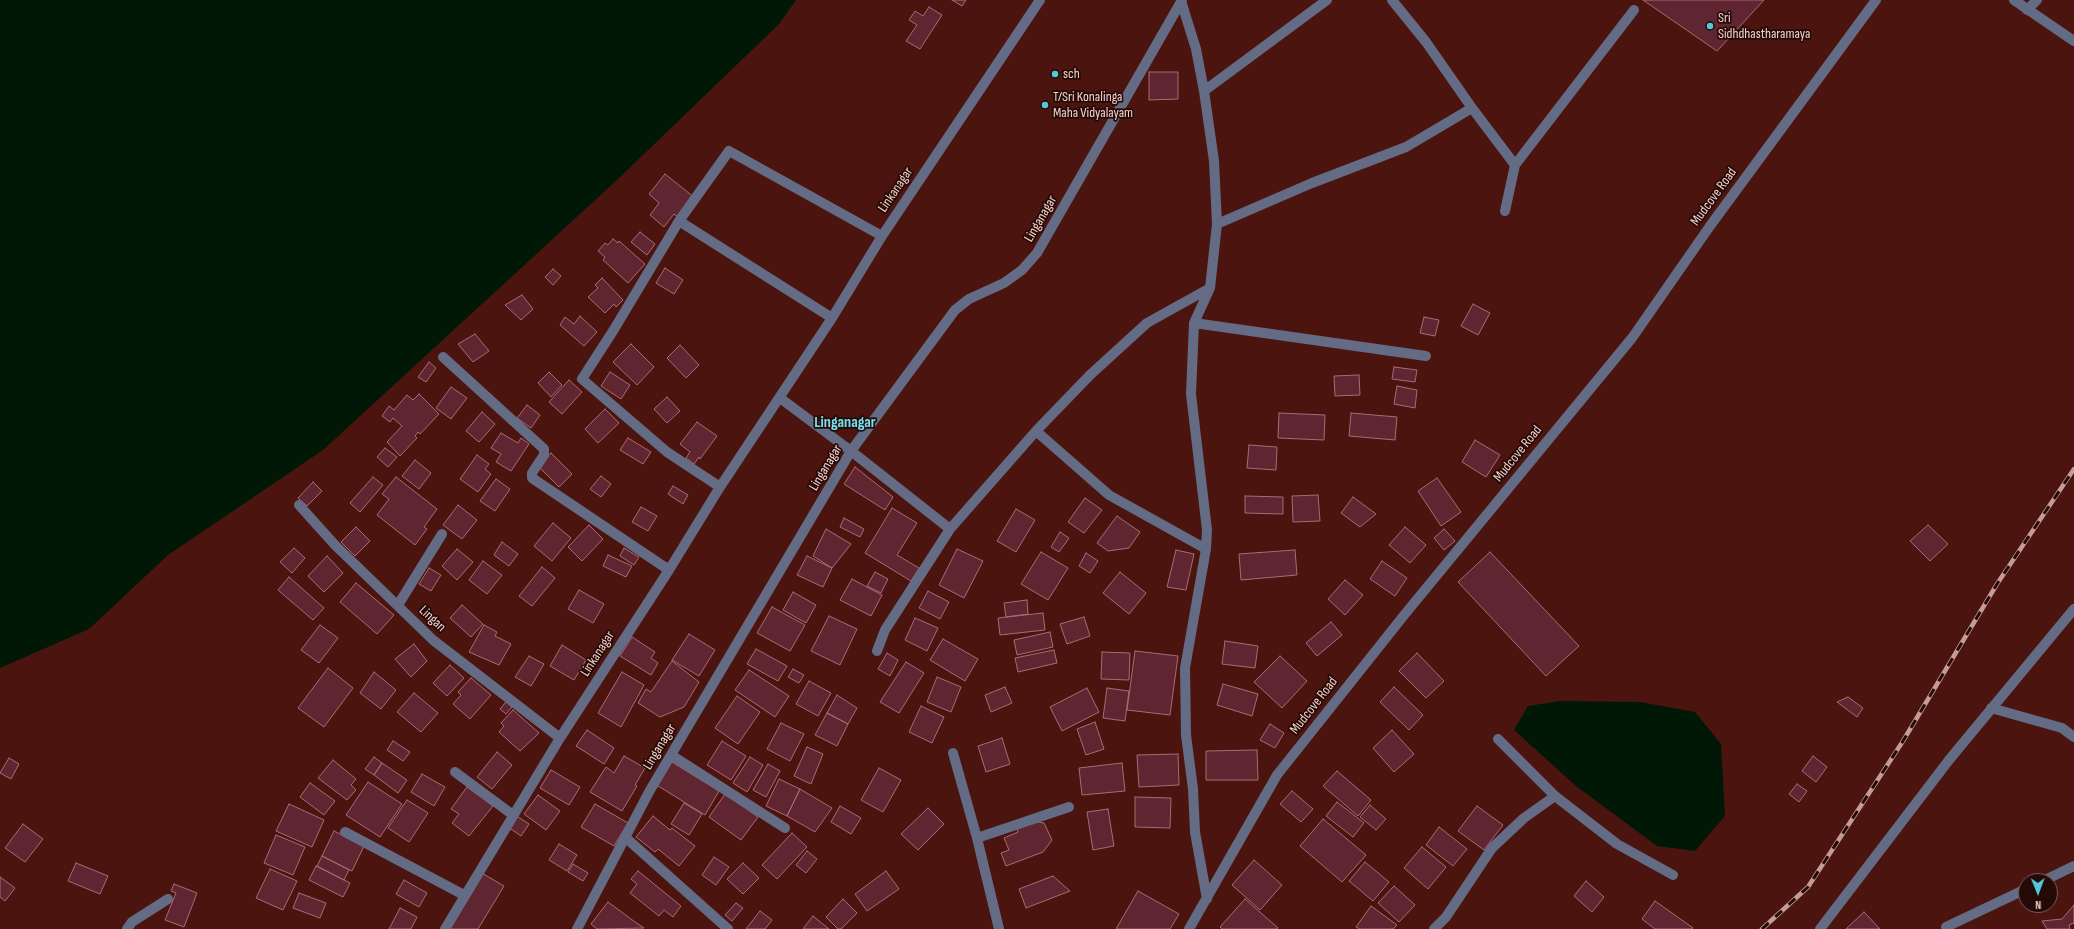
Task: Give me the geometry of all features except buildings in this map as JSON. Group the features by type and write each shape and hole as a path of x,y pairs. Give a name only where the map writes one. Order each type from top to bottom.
{"street":[{"name":"Linkanagar","path":"445,929 464,895 560,738 669,570 720,487 832,318 882,236 1040,0"},
{"path":"1204,91 1327,0"},
{"path":"1392,0 1426,42 1472,108 1516,165"},
{"name":"Mudcove Road","path":"1189,929 1277,775 1405,614 1632,338 1710,226 1876,0"},
{"path":"2014,0 2074,41"},
{"path":"2027,10 2037,0"},
{"path":"1181,1 1196,49 1204,91 1214,161 1217,224 1210,288 1194,323 1191,394 1206,530 1206,550 1185,668 1186,735 1193,789 1195,832 1207,899"},
{"name":"Linganagar","path":"576,929 671,755 852,451 955,310 969,299 1004,283 1022,270 1037,253 1181,1"},
{"path":"1505,211 1516,165 1634,10"},
{"path":"1217,224 1312,183 1406,147 1472,108"},
{"path":"720,487 667,452 582,379 679,222 729,151 882,236"},
{"path":"679,222 832,318"},
{"path":"877,651 885,630 950,528 1036,431 1090,375 1147,323 1210,288"},
{"path":"1194,323 1426,356"},
{"path":"443,357 544,449 544,455 532,473 532,478 669,570"},
{"path":"780,398 852,451 950,528"},
{"path":"1036,431 1109,494 1206,550"},
{"name":"Lingan","path":"299,505 335,545 433,640 560,738"},
{"path":"398,605 442,534"},
{"path":"1820,929 1949,760 2074,609"},
{"path":"1991,708 2062,728 2074,737"},
{"path":"1498,739 1555,796 1617,844 1673,875"},
{"path":"953,753 977,838 1000,929"},
{"path":"671,755 785,828"},
{"path":"455,772 513,814"},
{"path":"1434,929 1446,917 1492,848 1524,818 1555,796"},
{"path":"977,838 1069,807"},
{"path":"345,832 464,895"},
{"path":"625,837 728,929"},
{"path":"2058,874 2074,866"},
{"path":"1946,927 2018,893"},
{"path":"127,929 132,922 168,899"}],"shaded area":[{"path":"0,0 796,0 779,24 617,180 323,450 168,555 89,629 0,668"},
{"path":"1560,701 1640,702 1695,712 1721,744 1725,816 1695,851 1657,846 1576,786 1514,730 1528,706"}],"railway":[{"path":"1762,929 1808,887 1903,741 1997,584 2074,469"}],"place":[{"name":"Sri Sidhdhastharamaya","path":"1710,26"},
{"name":"sch","path":"1055,74"},
{"name":"T/Sri Konalinga Maha Vidyalayam","path":"1045,105"}],"district":[{"name":"Linganagar","path":"845,423"}]}
